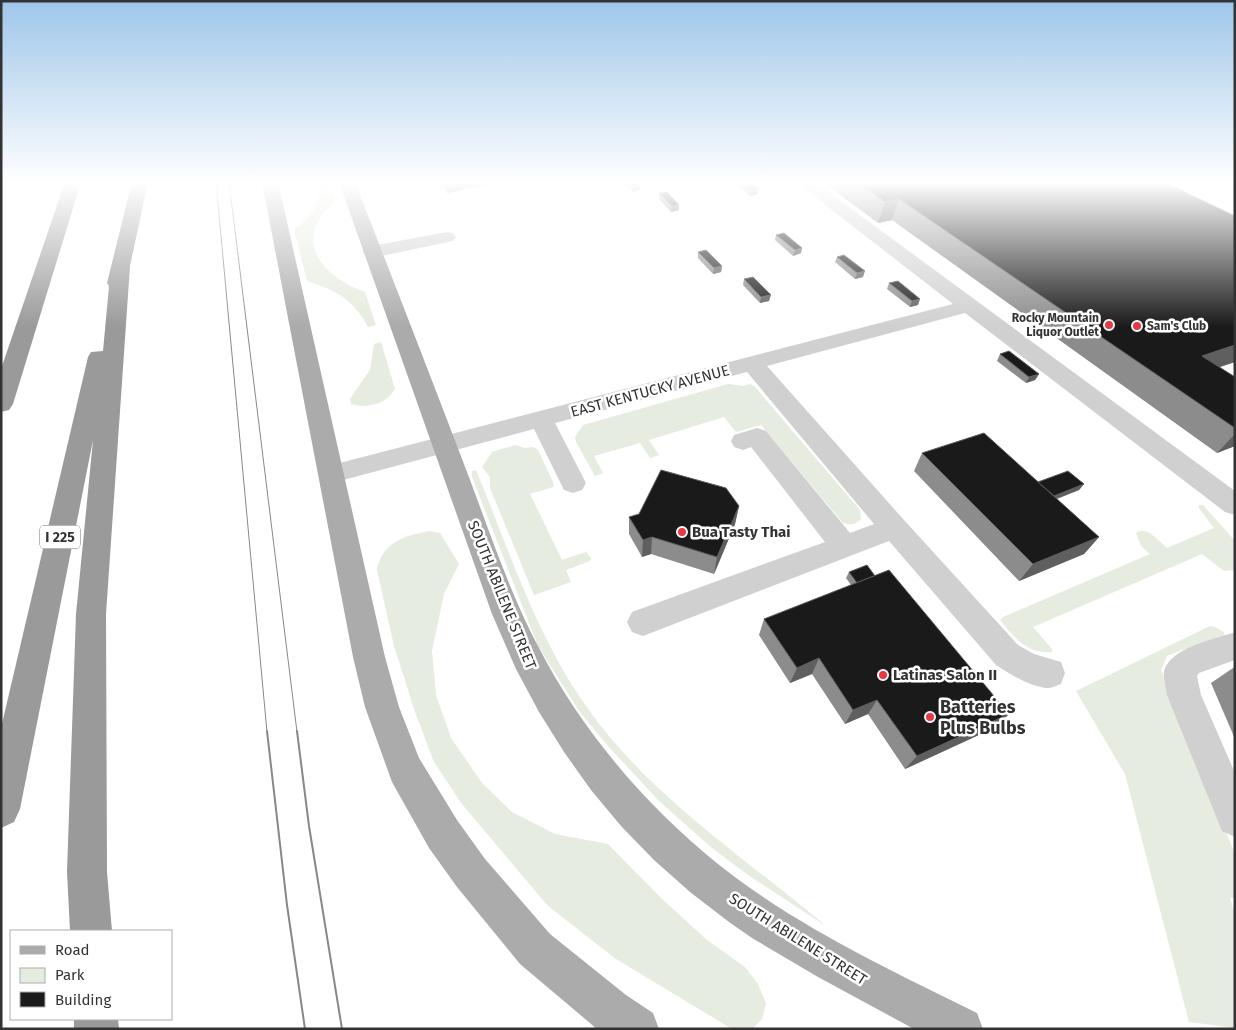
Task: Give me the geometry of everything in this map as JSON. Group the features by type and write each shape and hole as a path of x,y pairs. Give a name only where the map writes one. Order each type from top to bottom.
{"highway":[{"path":"1,404 58,230"},
{"name":"I 225","path":"1,810 90,393 129,230"},
{"path":"91,930 87,872 91,614 121,265"},
{"path":"1,391 15,362"}],"main road":[{"path":"280,230 379,699 393,739 412,783 443,834 471,873 535,949 610,1011 637,1029"},
{"name":"SOUTH ABILENE STREET","path":"364,230 507,614 524,654 554,710 614,792 650,829 704,878 744,909 867,982 960,1029"}],"street":[{"path":"868,230 968,306 1229,493"},
{"path":"372,252 447,237"},
{"name":"EAST KENTUCKY AVENUE","path":"332,474 968,306"},
{"path":"753,364 894,528 1007,655 1026,667 1049,672"},
{"path":"541,419 573,483"},
{"path":"743,441 758,437 845,547"},
{"path":"642,622 894,528"},
{"path":"1235,646 1188,662 1180,673 1184,695 1235,818"}],"green space":[{"path":"294,230 315,230 313,243 317,255 325,267 336,277 365,292 376,325 368,327 350,302 327,288 307,281"},
{"path":"381,342 395,389 382,402 364,406 351,404 350,399 370,370 374,344"},
{"path":"728,384 744,386 750,384 755,387 860,510 861,519 859,521 853,524 843,523 761,425 736,432 724,417 649,440 659,455 650,458 640,443 594,456 603,473 595,476 576,442 575,437 583,425"},
{"path":"515,445 525,448 533,447 538,450 554,484 553,487 530,494 562,560 586,552 591,558 590,561 566,570 571,582 534,595 490,488 490,477 482,467 492,452"},
{"path":"476,470 538,621 568,679 586,706 638,768 667,796 826,926 748,875 712,848 658,800 608,746 579,711 538,646 472,477 472,471"},
{"path":"1203,505 1235,541 1235,570 1224,571 1202,554 1033,627 1052,649 1052,652 1035,650 1022,644 1000,620 1003,617 1150,554 1141,546 1136,533 1140,531 1148,532 1167,548 1214,528 1198,507"},
{"path":"429,531 440,533 459,564 444,594 432,651 436,695 451,738 482,783 512,812 555,834 608,844 661,898 707,940 745,967 758,984 766,1003 762,1019 752,1029 732,1029 616,959 548,906 461,803 434,762 415,712 394,646 377,570 380,560 389,547 403,538"},
{"path":"1210,626 1224,632 1226,640 1182,650 1167,656 1161,670 1235,854 1235,898 1230,898 1235,915 1235,1028 1189,1022 1125,774 1076,691"}],"building":[{"path":"945,230 1235,230 1235,345 1202,356 1235,377 1235,428"},
{"path":"784,233 802,248 795,250 776,235"},
{"path":"706,250 722,266 714,268 698,252"},
{"path":"844,255 865,271 857,273 837,257"},
{"path":"753,277 771,295 761,297 744,279"},
{"path":"898,281 920,299 912,301 889,283"},
{"path":"1009,351 1039,374 1029,377 1000,354"},
{"path":"984,433 1099,537 1033,564 922,453"},
{"name":"Bua Tasty Thai","path":"661,470 726,488 739,506 717,557 652,537 643,540 629,517 639,514"},
{"path":"1068,471 1084,484 1054,496 1038,482"},
{"path":"867,565 875,576 857,583 849,572"},
{"path":"889,570 1009,714 917,756 877,700 853,710 819,658 797,668 764,619"}],"tram line":[{"path":"220,230 267,732"},
{"path":"235,230 297,732"},
{"path":"267,731 287,905 305,1029"},
{"path":"297,731 309,826 342,1029"}],"place":[{"name":"Rocky Mountain Liquor Outlet","path":"1109,325"},
{"name":"Sam's Club","path":"1137,326"},
{"name":"Bua Tasty Thai","path":"682,532"},
{"name":"Latinas Salon II","path":"883,675"},
{"name":"Batteries Plus Bulbs","path":"930,717"}]}
